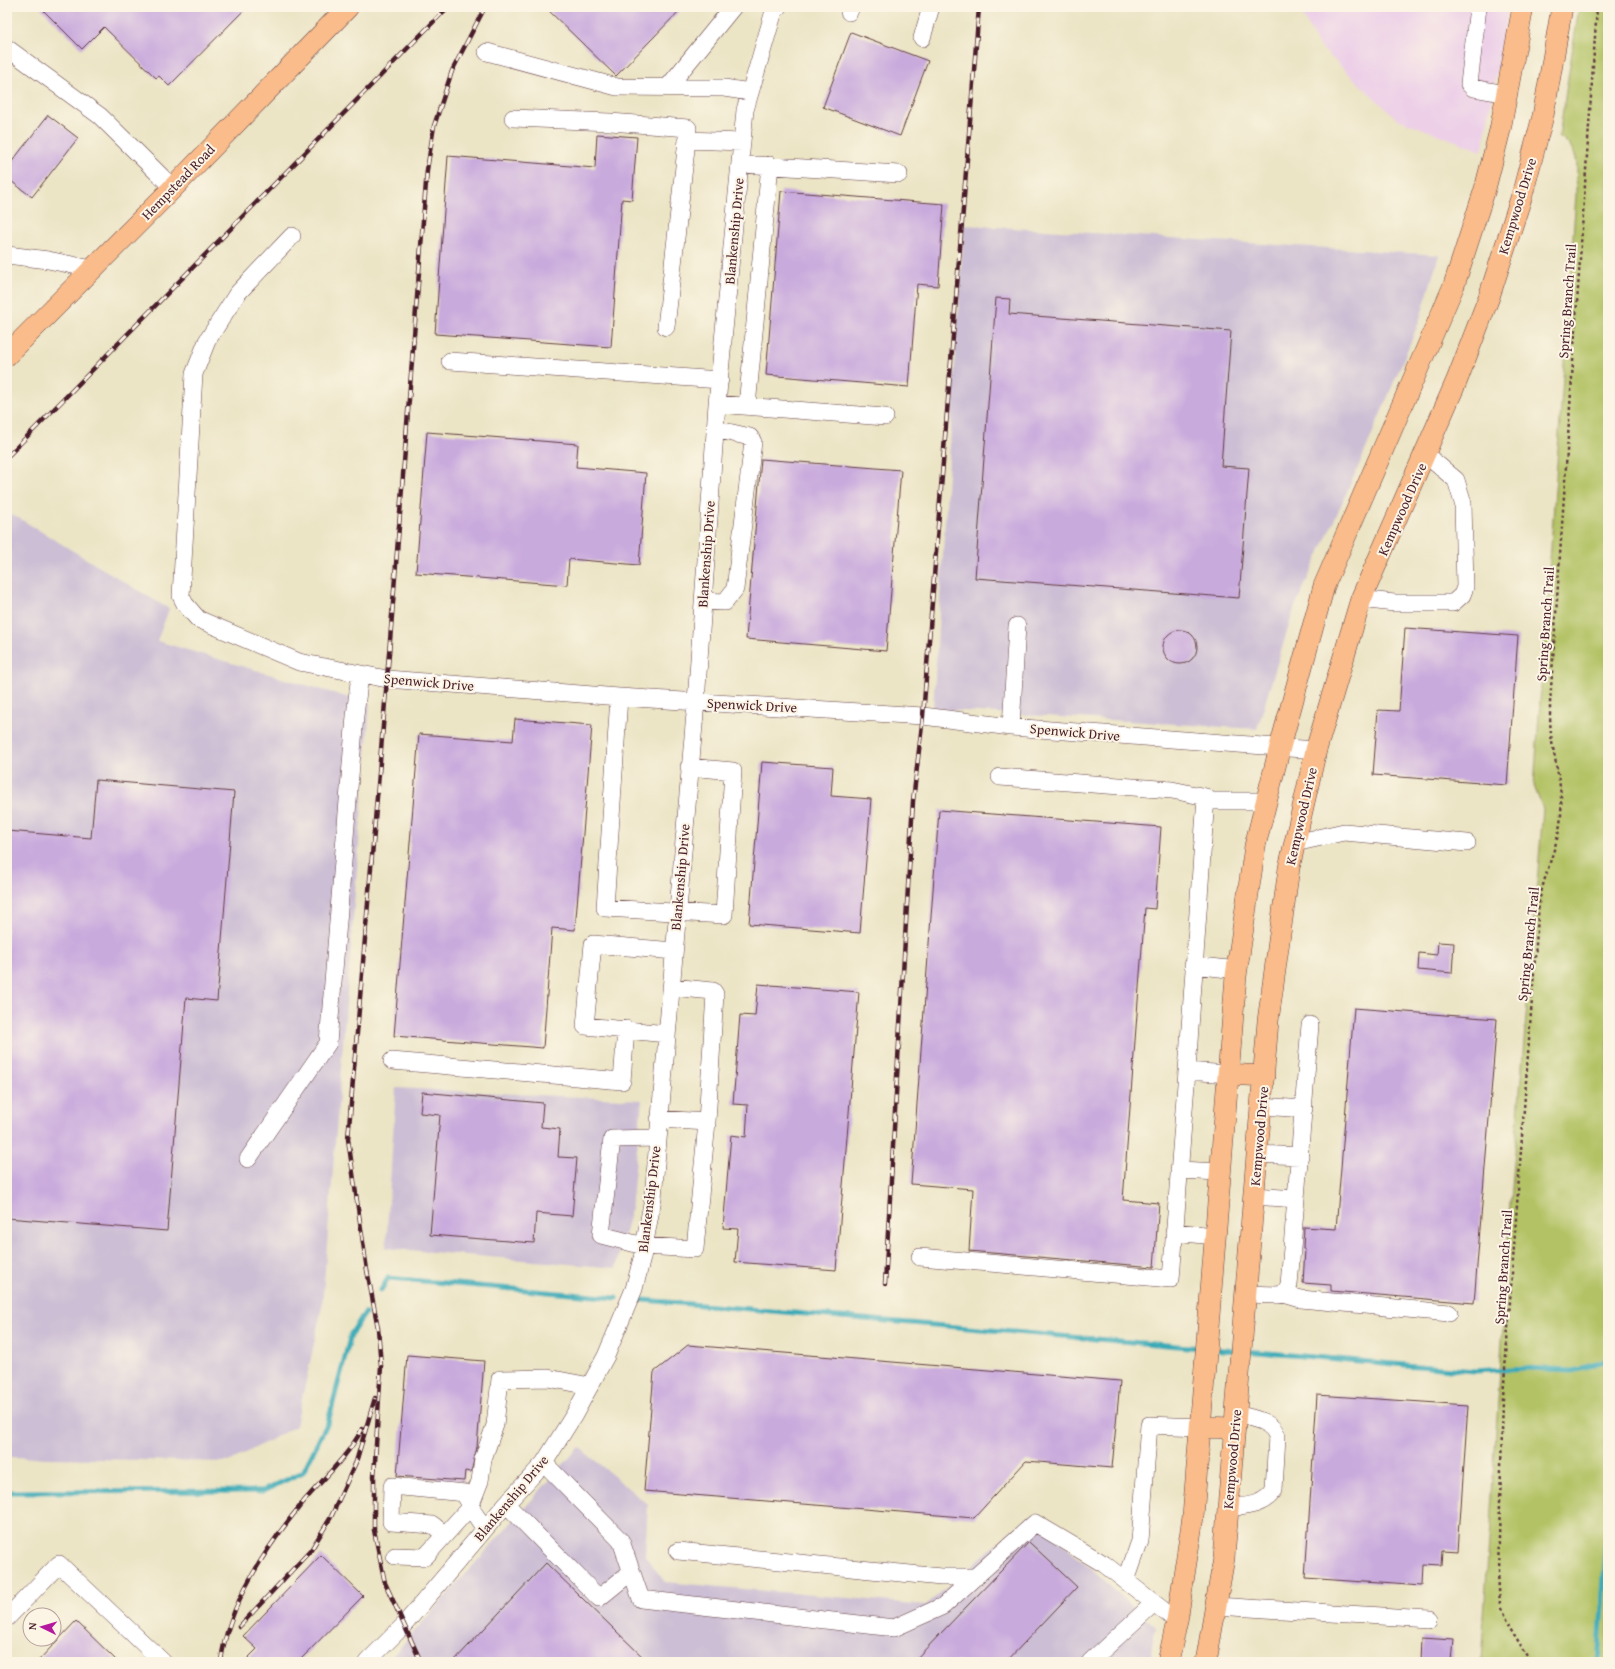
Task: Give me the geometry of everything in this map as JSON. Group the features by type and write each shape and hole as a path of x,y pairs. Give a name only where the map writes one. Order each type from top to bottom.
{"main road":[{"name":"Hempstead Road","path":"9,350 173,188 348,7"},
{"path":"1168,1662 1177,1621 1193,1517 1237,970 1255,846 1280,747 1324,586 1454,285 1485,189 1500,130 1523,7"},
{"name":"Kempwood Drive","path":"1206,1662 1224,1558 1269,1014 1289,868 1316,750 1361,599 1426,455 1457,380 1489,297 1522,195 1543,116 1562,7"},
{"path":"1228,1074 1264,1076"},
{"path":"1200,1427 1235,1421"}],"street":[{"path":"668,87 733,7"},
{"name":"Blankenship Drive","path":"367,1662 403,1626 506,1504 544,1463 606,1356 634,1289 653,1198 689,767 696,702 717,404 745,110 774,11 778,7"},
{"path":"922,38 931,7"},
{"path":"1478,7 1469,84 1473,88 1507,94"},
{"path":"7,48 100,116 173,188"},
{"path":"487,52 617,87 724,88 750,92"},
{"path":"513,118 610,122 688,128 666,327"},
{"path":"687,140 742,142"},
{"path":"740,164 899,174"},
{"path":"747,406 770,165"},
{"name":"Spenwick Drive","path":"292,236 237,294 207,342 194,374 181,596 185,604 198,619 300,662 387,679 619,697 923,716 1011,727 1316,750"},
{"path":"7,255 48,260 92,269"},
{"path":"450,361 720,380"},
{"path":"717,404 885,416"},
{"path":"703,601 726,602 735,589 753,442 750,437 715,429"},
{"path":"1361,599 1394,603 1453,603 1462,595 1465,587 1463,503 1456,480 1426,455"},
{"path":"1011,727 1017,626"},
{"path":"248,1159 328,1042 354,724 360,674"},
{"path":"619,697 605,908 724,915 733,771 689,767"},
{"path":"920,1257 1171,1279 1206,797 1172,790 1000,777"},
{"path":"1206,800 1266,801"},
{"path":"1295,843 1344,832 1467,843"},
{"path":"667,1034 585,1026 593,944 674,952"},
{"path":"1193,965 1237,970"},
{"path":"657,1138 612,1139 601,1235 644,1246 692,1249 696,1247 707,1122 715,994 713,991 671,987"},
{"path":"1284,1294 1289,1286 1310,1025"},
{"path":"392,1061 622,1081 626,1029"},
{"path":"1187,1071 1228,1074"},
{"path":"1261,1106 1304,1108"},
{"path":"659,1119 707,1122"},
{"path":"1257,1154 1300,1156"},
{"path":"1179,1170 1220,1172"},
{"path":"1254,1196 1296,1199"},
{"path":"1174,1232 1215,1236"},
{"path":"1245,1294 1284,1294 1301,1298 1449,1313"},
{"path":"395,1556 426,1557 470,1507 480,1481 483,1460 495,1425 500,1379 548,1378 590,1386"},
{"path":"1228,1508 1262,1502 1269,1497 1274,1490 1277,1441 1276,1431 1266,1424 1235,1421"},
{"path":"1126,1581 1140,1542 1149,1425 1200,1427"},
{"path":"544,1463 621,1542 641,1599 894,1628 943,1606 1035,1523 1104,1564 1177,1621"},
{"path":"445,1535 433,1525 391,1522 392,1486 465,1493 470,1507 485,1529"},
{"path":"506,1504 599,1598 632,1572"},
{"path":"678,1551 941,1577 976,1577"},
{"path":"7,1618 59,1564 163,1662"},
{"path":"1090,1662 1154,1603"},
{"path":"1216,1606 1430,1619"}],"path":[{"name":"Spring Branch Trail","path":"1531,1662 1509,1626 1500,1604 1498,1573 1503,1397 1539,903 1542,886 1559,830 1561,814 1561,792 1550,722 1550,703 1598,7"}],"shaded area":[{"path":"1298,7 1509,7 1482,151 1397,119 1319,46"},
{"path":"964,225 1439,255 1419,322 1363,456 1294,609 1257,729 933,709"},
{"path":"12,514 169,609 157,641 370,704 322,1307 296,1426 229,1462 7,1457 7,519"},
{"path":"396,1088 642,1100 631,1208 616,1268 386,1248"},
{"path":"1608,1414 1608,1481 1603,1480"},
{"path":"579,1447 648,1505 645,1556 665,1582 926,1605 1030,1515 1156,1627 1149,1662 387,1662"}],"green space":[{"path":"1579,7 1608,7 1608,1414 1603,1480 1608,1481 1608,1662 1481,1662 1512,1188 1543,809 1534,786 1576,195 1577,169 1575,155 1567,142 1559,136"}],"building":[{"path":"40,7 247,7 169,86 159,76 156,78 104,27 82,49"},
{"path":"545,7 683,7 616,76"},
{"path":"851,32 928,61 900,136 823,107"},
{"path":"48,115 78,138 32,197 7,178 7,168"},
{"path":"597,134 637,137 632,200 622,199 611,347 435,334 448,156 595,168"},
{"path":"781,191 944,204 938,286 917,284 909,387 766,375"},
{"path":"996,298 1010,299 1009,314 1231,331 1221,466 1249,468 1239,598 975,578"},
{"path":"427,432 578,444 576,467 646,473 639,565 569,559 567,585 416,573"},
{"path":"761,459 901,470 886,651 746,639"},
{"path":"1405,628 1518,636 1507,785 1373,775 1378,710 1399,711"},
{"path":"1177,630 1183,630 1192,635 1196,641 1196,653 1192,659 1183,664 1177,664 1168,659 1163,650 1163,644 1168,635"},
{"path":"515,719 592,725 575,930 552,928 543,1048 394,1036 419,734 513,741"},
{"path":"762,762 833,767 831,796 871,799 860,933 749,924"},
{"path":"96,780 234,792 217,1001 186,998 167,1231 7,1218 7,831 91,838"},
{"path":"939,810 1161,827 1155,909 1145,908 1123,1200 1159,1203 1154,1267 969,1251 973,1189 911,1184"},
{"path":"1438,942 1454,943 1452,973 1418,970 1419,953 1437,955"},
{"path":"758,984 859,992 836,1270 735,1262 738,1229 723,1228 731,1135 746,1137 748,1105 733,1104 740,1015 755,1016"},
{"path":"1354,1008 1497,1019 1474,1303 1331,1291 1331,1285 1303,1283 1305,1249 1303,1249 1304,1227 1336,1229"},
{"path":"422,1092 543,1103 541,1127 560,1129 558,1157 577,1158 572,1216 536,1213 534,1243 430,1235 440,1115 420,1113"},
{"path":"688,1345 1120,1381 1112,1468 1026,1461 974,1518 644,1491 654,1372"},
{"path":"407,1355 484,1361 477,1447 471,1472 465,1471 464,1481 397,1476"},
{"path":"1317,1395 1468,1405 1458,1551 1442,1550 1441,1566 1424,1565 1423,1586 1305,1578"},
{"path":"1029,1542 1077,1587 1006,1662 913,1662"},
{"path":"321,1555 363,1596 298,1662 244,1662 257,1649 243,1636"},
{"path":"546,1563 648,1662 453,1662"},
{"path":"76,1621 118,1662 37,1662 51,1647 62,1647 62,1636"},
{"path":"1422,1638 1453,1640 1451,1662 1421,1662"}],"waterway":[{"path":"381,1290 388,1278 616,1298"},
{"path":"643,1300 1201,1348"},
{"path":"7,1492 263,1491 303,1472 328,1422 351,1334 365,1313"},
{"path":"1211,1349 1237,1351"},
{"path":"1245,1351 1475,1371 1526,1368 1572,1370 1608,1361"},
{"path":"1598,1662 1608,1522"}],"railway":[{"path":"7,457 448,7"},
{"path":"421,1662 385,1583 374,1530 374,1477 381,1366 378,1328 367,1270 348,1139 387,679 427,170 434,126 452,71 485,7"},
{"path":"885,1284 913,801 923,716 979,7"},
{"path":"239,1627 311,1550 331,1517 356,1462 375,1398"},
{"path":"221,1662 225,1640 232,1619 241,1597 264,1555 291,1517 343,1457 362,1429"}]}
